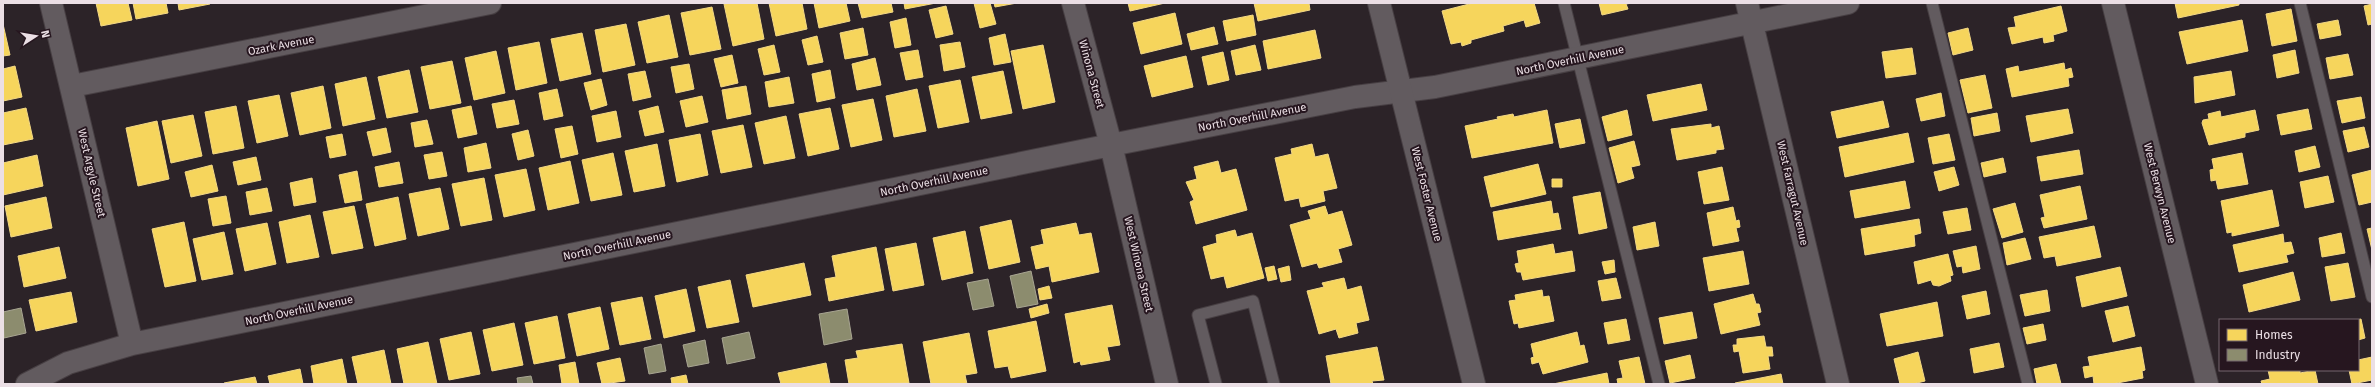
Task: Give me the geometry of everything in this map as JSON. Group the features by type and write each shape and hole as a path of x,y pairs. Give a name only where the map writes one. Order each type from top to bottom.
{"street":[{"name":"West Argyle Street","path":"52,3 132,344"},
{"name":"Ozark Avenue","path":"72,86 490,3"},
{"name":"Winona Street","path":"1073,3 1110,145"},
{"name":"West Foster Avenue","path":"1379,3 1474,384"},
{"name":"North Overhill Avenue","path":"27,384 68,363 132,344 1110,145 1355,97 1435,88 1578,58 1750,13 1848,3"},
{"name":"West Berwyn Avenue","path":"2113,3 2207,384"},
{"name":"West Farragut Avenue","path":"1750,13 1838,384"},
{"name":"West Winona Street","path":"1110,145 1168,384"}],"lane":[{"path":"1564,3 1659,384"},
{"path":"1932,3 2028,384"},
{"path":"2300,3 2372,297"},
{"path":"1216,384 1198,315 1253,301 1274,384"}],"building: Homes":[{"path":"96,3 128,3 132,20 101,26"},
{"path":"133,3 166,3 168,13 136,19"},
{"path":"178,3 210,3 210,4 179,10"},
{"path":"757,3 764,39 733,46 724,4"},
{"path":"769,3 802,3 807,29 776,36"},
{"path":"814,3 846,3 850,21 819,28"},
{"path":"858,3 891,3 893,12 862,18"},
{"path":"904,3 936,3 905,9"},
{"path":"974,3 990,3 996,24 980,28"},
{"path":"994,3 1017,3 995,7"},
{"path":"1128,3 1165,3 1130,11"},
{"path":"1254,3 1309,3 1310,10 1258,21"},
{"path":"1473,3 1534,3 1540,23 1526,27 1524,20 1503,26 1504,31 1471,40 1471,43 1462,46 1461,42 1451,44 1442,11"},
{"path":"1599,3 1632,3 1626,4 1628,9 1602,15"},
{"path":"2175,3 2239,3 2239,5 2178,18"},
{"path":"2372,4 2372,24 2368,25 2364,6"},
{"path":"946,6 953,34 936,38 929,10"},
{"path":"2061,6 2067,31 2053,35 2054,41 2044,43 2043,37 2012,44 2008,28 2016,27 2014,17"},
{"path":"712,7 721,49 690,55 681,13"},
{"path":"2291,9 2297,41 2272,46 2266,14"},
{"path":"1175,13 1182,44 1141,54 1133,23"},
{"path":"669,15 678,57 647,63 638,22"},
{"path":"1253,15 1256,35 1227,41 1223,21"},
{"path":"906,18 911,45 895,48 890,22"},
{"path":"2242,20 2248,51 2187,64 2179,32"},
{"path":"2338,20 2341,35 2320,39 2317,24"},
{"path":"3,24 10,55 3,56"},
{"path":"626,24 635,65 603,72 595,30"},
{"path":"1214,27 1218,44 1191,50 1187,34"},
{"path":"863,28 868,55 845,59 840,33"},
{"path":"1968,28 1973,50 1953,55 1948,33"},
{"path":"1315,30 1321,58 1268,69 1263,41"},
{"path":"582,33 591,74 560,81 551,39"},
{"path":"1005,34 1011,62 994,65 989,38"},
{"path":"817,36 823,62 808,65 802,40"},
{"path":"539,42 547,83 516,90 508,48"},
{"path":"960,42 965,67 944,71 940,45"},
{"path":"774,45 780,72 764,75 758,49"},
{"path":"1043,45 1055,102 1023,109 1011,51"},
{"path":"1255,45 1261,70 1236,75 1231,51"},
{"path":"1912,48 1916,74 1886,78 1882,52"},
{"path":"918,50 923,77 906,80 900,53"},
{"path":"2295,50 2299,73 2277,78 2273,55"},
{"path":"496,51 505,93 474,100 465,58"},
{"path":"1223,52 1229,80 1208,85 1202,57"},
{"path":"2348,54 2353,75 2330,79 2326,58"},
{"path":"732,55 738,83 721,87 714,59"},
{"path":"1186,56 1193,87 1152,97 1144,66"},
{"path":"875,58 881,85 857,90 852,64"},
{"path":"452,61 461,103 430,109 421,67"},
{"path":"2064,63 2065,70 2071,68 2073,77 2068,78 2069,86 2012,97 2006,69 2018,66 2019,72"},
{"path":"689,64 694,89 676,93 671,67"},
{"path":"15,66 22,97 3,101 3,69"},
{"path":"409,70 418,112 387,118 378,77"},
{"path":"830,70 835,98 817,102 812,74"},
{"path":"645,71 651,97 633,101 628,74"},
{"path":"1003,71 1012,113 981,119 972,77"},
{"path":"2231,71 2235,95 2195,103 2194,77"},
{"path":"1985,75 1992,108 1968,113 1960,80"},
{"path":"366,77 375,119 343,126 335,84"},
{"path":"789,77 794,103 769,107 765,82"},
{"path":"601,79 607,105 591,110 584,83"},
{"path":"960,80 969,122 938,128 929,86"},
{"path":"1701,84 1707,110 1653,121 1647,95"},
{"path":"323,86 331,128 300,135 291,93"},
{"path":"746,86 751,114 727,119 722,90"},
{"path":"557,89 563,116 544,120 539,93"},
{"path":"917,89 926,131 894,137 886,96"},
{"path":"1941,93 1945,116 1921,121 1916,99"},
{"path":"279,95 288,136 257,143 248,101"},
{"path":"702,96 708,122 686,127 680,101"},
{"path":"2361,97 2365,118 2342,123 2337,101"},
{"path":"873,99 882,140 851,147 842,105"},
{"path":"514,100 519,124 497,128 492,104"},
{"path":"1883,101 1889,127 1837,138 1831,112"},
{"path":"236,106 244,148 213,154 205,112"},
{"path":"471,106 477,134 458,138 452,110"},
{"path":"658,106 664,132 645,136 639,111"},
{"path":"26,108 33,139 3,145 3,113"},
{"path":"830,108 839,149 808,156 799,114"},
{"path":"2068,109 2073,133 2031,142 2026,116"},
{"path":"2308,109 2312,129 2281,135 2277,115"},
{"path":"1547,110 1553,143 1472,158 1465,126 1498,119 1497,117 1513,114 1514,117"},
{"path":"1627,110 1632,135 1608,141 1602,117"},
{"path":"2255,110 2259,130 2245,133 2245,137 2209,145 2202,123 2203,120 2209,119 2208,114 2220,111 2221,117"},
{"path":"616,111 621,137 597,142 592,116"},
{"path":"1997,113 2000,131 1974,136 1971,118"},
{"path":"193,115 202,156 171,163 162,121"},
{"path":"786,116 795,158 764,164 755,123"},
{"path":"1580,119 1585,143 1560,148 1555,124"},
{"path":"427,120 433,144 415,147 411,123"},
{"path":"157,121 169,179 138,186 126,128"},
{"path":"1711,124 1711,128 1719,126 1724,149 1716,150 1716,153 1677,160 1671,129"},
{"path":"743,125 752,167 721,173 712,131"},
{"path":"572,126 578,154 561,158 555,129"},
{"path":"2364,127 2369,147 2348,152 2343,131"},
{"path":"386,128 391,152 373,156 367,132"},
{"path":"528,130 534,156 518,160 512,134"},
{"path":"1908,133 1914,162 1845,177 1839,147"},
{"path":"342,134 346,155 330,158 326,137"},
{"path":"700,134 708,175 677,182 669,140"},
{"path":"1949,134 1955,160 1933,164 1928,138"},
{"path":"1634,141 1640,165 1631,167 1634,178 1618,183 1609,148"},
{"path":"486,143 491,168 468,172 464,148"},
{"path":"657,144 665,186 634,192 625,151"},
{"path":"1312,144 1315,157 1328,154 1337,188 1323,191 1325,201 1301,207 1299,198 1285,201 1275,158 1292,154 1291,149"},
{"path":"2315,146 2320,167 2299,172 2295,151"},
{"path":"2079,150 2083,174 2041,181 2037,157"},
{"path":"442,152 447,176 429,179 424,155"},
{"path":"613,153 622,195 591,201 582,160"},
{"path":"2242,153 2248,184 2218,189 2216,180 2211,181 2210,170 2214,169 2212,159"},
{"path":"37,155 43,186 3,195 3,163"},
{"path":"256,157 261,180 238,185 233,162"},
{"path":"2003,158 2006,172 1984,177 1981,163"},
{"path":"570,161 579,203 548,210 539,168"},
{"path":"1218,161 1221,173 1236,169 1247,210 1196,224 1190,202 1194,200 1186,182 1197,179 1194,167"},
{"path":"399,162 403,183 379,187 375,167"},
{"path":"1538,164 1546,194 1491,207 1484,177"},
{"path":"212,165 218,191 191,197 185,172"},
{"path":"1722,167 1729,200 1704,204 1698,172"},
{"path":"1954,167 1959,185 1939,191 1934,172"},
{"path":"526,169 535,210 504,217 495,175"},
{"path":"2372,170 2372,202 2359,205 2352,175"},
{"path":"357,171 362,200 345,203 339,175"},
{"path":"2328,176 2334,202 2305,208 2300,182"},
{"path":"312,178 316,202 294,206 290,183"},
{"path":"484,178 492,220 461,226 452,184"},
{"path":"1552,179 1562,179 1562,187 1552,187"},
{"path":"1905,181 1910,208 1855,218 1850,191"},
{"path":"2080,186 2087,219 2044,228 2041,218 2045,217 2040,195"},
{"path":"267,188 272,211 250,215 246,192"},
{"path":"440,188 449,229 418,236 409,194"},
{"path":"2272,190 2279,226 2232,236 2232,232 2227,233 2221,201"},
{"path":"1600,192 1607,228 1579,234 1573,197"},
{"path":"226,196 231,223 213,226 208,199"},
{"path":"46,197 52,228 11,237 5,206"},
{"path":"398,197 406,239 375,246 366,204"},
{"path":"1551,201 1553,214 1558,213 1561,229 1498,240 1493,212"},
{"path":"2015,203 2023,232 2002,238 1993,209"},
{"path":"354,206 363,248 332,254 323,212"},
{"path":"1325,206 1328,215 1342,211 1352,245 1338,249 1342,262 1319,268 1317,263 1302,267 1290,225 1311,219 1308,211"},
{"path":"1733,207 1736,221 1739,220 1740,227 1736,228 1739,241 1713,246 1707,213"},
{"path":"1967,208 1971,230 1948,234 1943,212"},
{"path":"310,215 319,257 287,263 279,222"},
{"path":"1919,219 1921,233 1914,235 1915,246 1865,255 1861,229"},
{"path":"1011,220 1020,262 989,269 980,227"},
{"path":"184,222 196,281 165,287 152,229"},
{"path":"1655,222 1659,246 1637,250 1633,227"},
{"path":"267,223 276,264 245,271 236,229"},
{"path":"1076,223 1079,235 1091,233 1099,272 1052,282 1049,266 1036,269 1031,247 1044,244 1041,230"},
{"path":"2094,226 2101,257 2057,266 2055,256 2044,258 2039,237"},
{"path":"2372,228 2372,250 2367,229"},
{"path":"1235,230 1237,237 1252,233 1264,278 1227,288 1224,276 1211,279 1203,247 1217,243 1216,235"},
{"path":"965,231 973,273 942,280 933,238"},
{"path":"224,232 233,274 202,280 193,239"},
{"path":"2341,233 2345,253 2322,257 2319,238"},
{"path":"2283,234 2284,243 2291,242 2294,253 2286,255 2288,262 2239,272 2233,245"},
{"path":"2025,238 2031,259 2007,265 2003,243"},
{"path":"916,243 924,285 893,291 885,249"},
{"path":"1553,244 1555,254 1572,251 1575,271 1523,280 1521,272 1517,272 1515,264 1519,263 1517,251"},
{"path":"1976,246 1980,269 1963,273 1962,266 1957,267 1953,251"},
{"path":"59,247 66,278 24,287 18,256"},
{"path":"876,247 884,290 829,301 825,279 836,277 832,256"},
{"path":"1743,251 1749,284 1709,291 1703,258"},
{"path":"1948,254 1953,275 1950,276 1951,281 1939,286 1933,285 1931,280 1918,284 1914,262"},
{"path":"1614,260 1615,272 1605,274 1602,262"},
{"path":"804,263 811,295 753,307 746,275"},
{"path":"2348,263 2355,297 2331,301 2325,267"},
{"path":"1274,266 1277,279 1268,281 1265,268"},
{"path":"1289,266 1291,280 1281,282 1278,269"},
{"path":"2120,267 2127,296 2082,307 2076,277"},
{"path":"2293,272 2300,300 2249,312 2243,285"},
{"path":"1344,278 1347,290 1361,286 1369,320 1356,323 1358,333 1339,338 1336,329 1319,334 1307,291 1324,287 1322,283"},
{"path":"1616,278 1621,298 1602,301 1598,281"},
{"path":"730,280 739,322 707,328 698,287"},
{"path":"1049,286 1052,298 1040,300 1038,289"},
{"path":"686,289 695,331 664,338 655,296"},
{"path":"1542,290 1543,297 1549,296 1554,321 1519,328 1518,323 1514,324 1509,301 1516,300 1515,295"},
{"path":"2047,290 2050,311 2025,316 2020,295"},
{"path":"1986,291 1990,314 1967,319 1962,296"},
{"path":"71,292 77,322 36,331 29,300"},
{"path":"1753,294 1756,304 1759,304 1761,312 1757,313 1760,325 1721,334 1714,304"},
{"path":"642,297 651,339 620,345 611,303"},
{"path":"1937,302 1943,336 1887,346 1880,314"},
{"path":"1047,304 1049,313 1031,318 1029,309"},
{"path":"1112,305 1120,345 1107,347 1110,360 1081,365 1080,361 1074,363 1065,314"},
{"path":"2128,306 2135,336 2113,342 2105,311"},
{"path":"600,307 609,349 577,356 568,314"},
{"path":"1692,312 1697,338 1664,344 1659,318"},
{"path":"557,316 565,358 534,364 525,323"},
{"path":"1626,319 1630,340 1608,344 1604,323"},
{"path":"2359,319 2361,319 2365,338 2359,340"},
{"path":"1036,321 1046,371 1011,378 1008,366 995,368 988,331"},
{"path":"514,323 523,365 492,371 483,330"},
{"path":"2043,324 2046,340 2027,344 2023,328"},
{"path":"471,332 480,374 449,380 440,339"},
{"path":"1577,332 1580,346 1584,345 1588,362 1543,374 1539,362 1532,364 1531,358 1534,357 1531,344"},
{"path":"969,333 977,373 965,375 967,384 931,384 923,342"},
{"path":"1764,336 1766,347 1772,347 1773,356 1768,356 1770,369 1743,373 1739,351 1734,352 1733,345 1737,345 1737,339"},
{"path":"428,342 437,384 404,384 397,349"},
{"path":"1999,343 2004,367 1974,373 1970,349"},
{"path":"902,344 909,383 849,384 845,360 858,358 856,351"},
{"path":"1377,347 1384,380 1372,381 1373,384 1331,384 1326,356"},
{"path":"2141,347 2145,370 2142,371 2143,378 2112,384 2094,384 2093,376 2085,378 2083,367 2090,366 2088,357"},
{"path":"384,350 391,384 358,384 352,357"},
{"path":"1918,352 1925,381 1913,384 1900,384 1894,359"},
{"path":"1690,355 1695,378 1670,383 1665,361"},
{"path":"1639,357 1645,384 1618,384 1617,379 1623,378 1619,361"},
{"path":"2372,357 2372,380 2352,384 2349,371 2359,371 2359,360"},
{"path":"620,358 625,381 602,384 597,363"},
{"path":"342,359 347,384 314,384 311,366"},
{"path":"575,362 579,384 562,384 559,365"},
{"path":"826,363 830,384 781,384 778,373"},
{"path":"2056,364 2061,384 2037,384 2034,369"},
{"path":"300,369 303,384 270,384 268,376"},
{"path":"2268,371 2300,371 2300,373 2315,371 2318,384 2262,384 2261,381 2270,379"},
{"path":"1607,373 1609,384 1553,384"},
{"path":"1781,374 1783,384 1735,383"},
{"path":"686,375 688,384 672,384 671,378"},
{"path":"255,377 257,384 224,384 224,383"}],"building: Industry":[{"path":"1031,271 1038,304 1017,308 1010,276"},
{"path":"988,279 994,306 973,310 967,283"},
{"path":"21,308 26,333 4,338 3,312"},
{"path":"847,309 852,339 824,345 819,314"},
{"path":"749,332 755,358 727,364 722,338"},
{"path":"705,340 709,363 688,367 683,345"},
{"path":"661,344 666,371 649,374 644,348"},
{"path":"531,376 533,384 518,384 517,378"}]}
